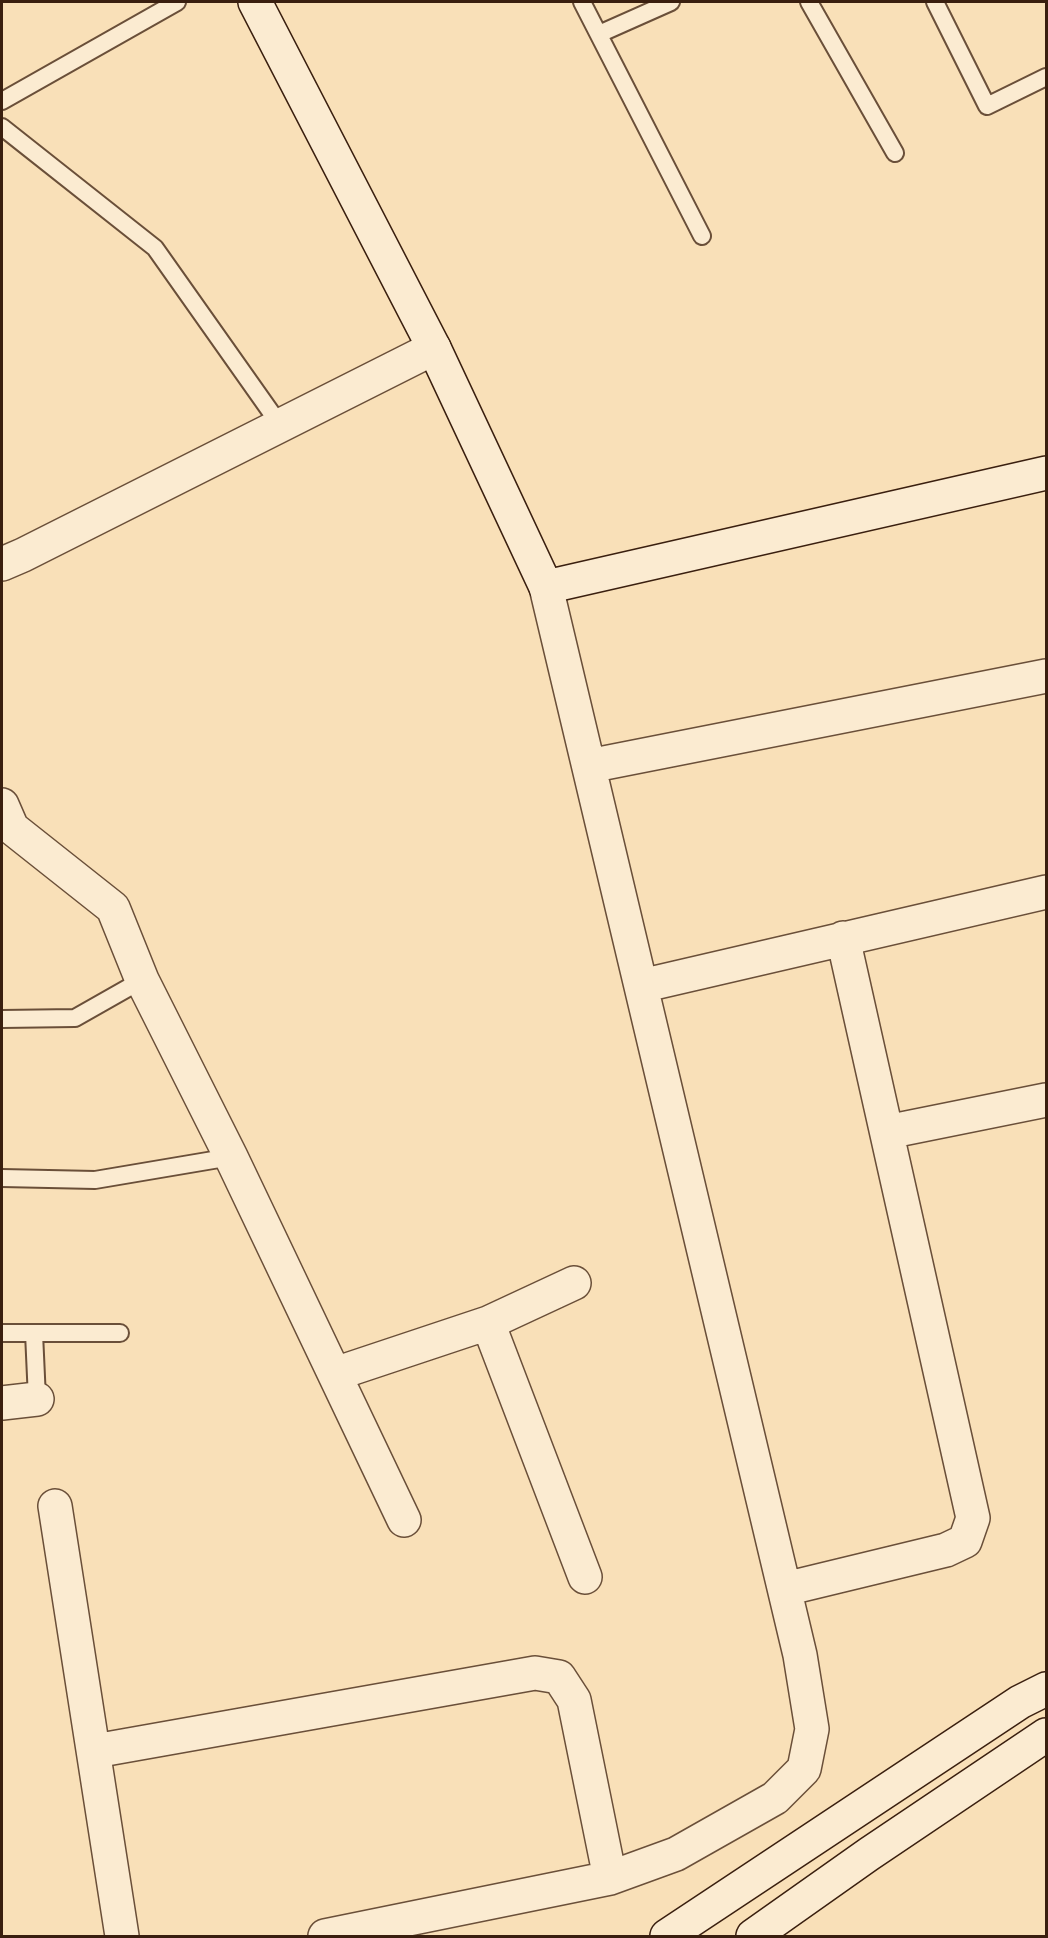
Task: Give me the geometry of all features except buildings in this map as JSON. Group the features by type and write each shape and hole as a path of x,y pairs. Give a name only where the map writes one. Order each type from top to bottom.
{"street":[{"path":"255,2 434,348 546,587 800,1655 812,1730 804,1769 775,1798 676,1854 610,1878 325,1936"},
{"path":"9,555 434,348"},
{"path":"546,587 1047,473"},
{"path":"589,766 1047,676"},
{"path":"2,805 12,828 113,908 142,980 231,1157 404,1520"},
{"path":"641,986 1047,892"},
{"path":"784,1589 946,1550 965,1541 973,1518 843,938"},
{"path":"887,1131 1047,1100"},
{"path":"335,1374 488,1323 573,1283"},
{"path":"488,1323 585,1577"},
{"path":"2,1403 36,1399"},
{"path":"55,1506 95,1751 122,1936"},
{"path":"95,1751 535,1673 559,1677 574,1700 610,1878"},
{"path":"667,1936 1010,1709 1047,1689"},
{"path":"753,1936 869,1854 1047,1735"}],"lane":[{"path":"2,101 177,2"},
{"path":"582,2 702,236"},
{"path":"599,34 671,2"},
{"path":"809,2 895,153"},
{"path":"934,2 987,106 1047,77"},
{"path":"2,126 155,248 278,425"},
{"path":"2,1019 75,1018 142,980"},
{"path":"2,1178 95,1180 231,1157"},
{"path":"2,1333 120,1333"},
{"path":"34,1333 36,1399"}]}
